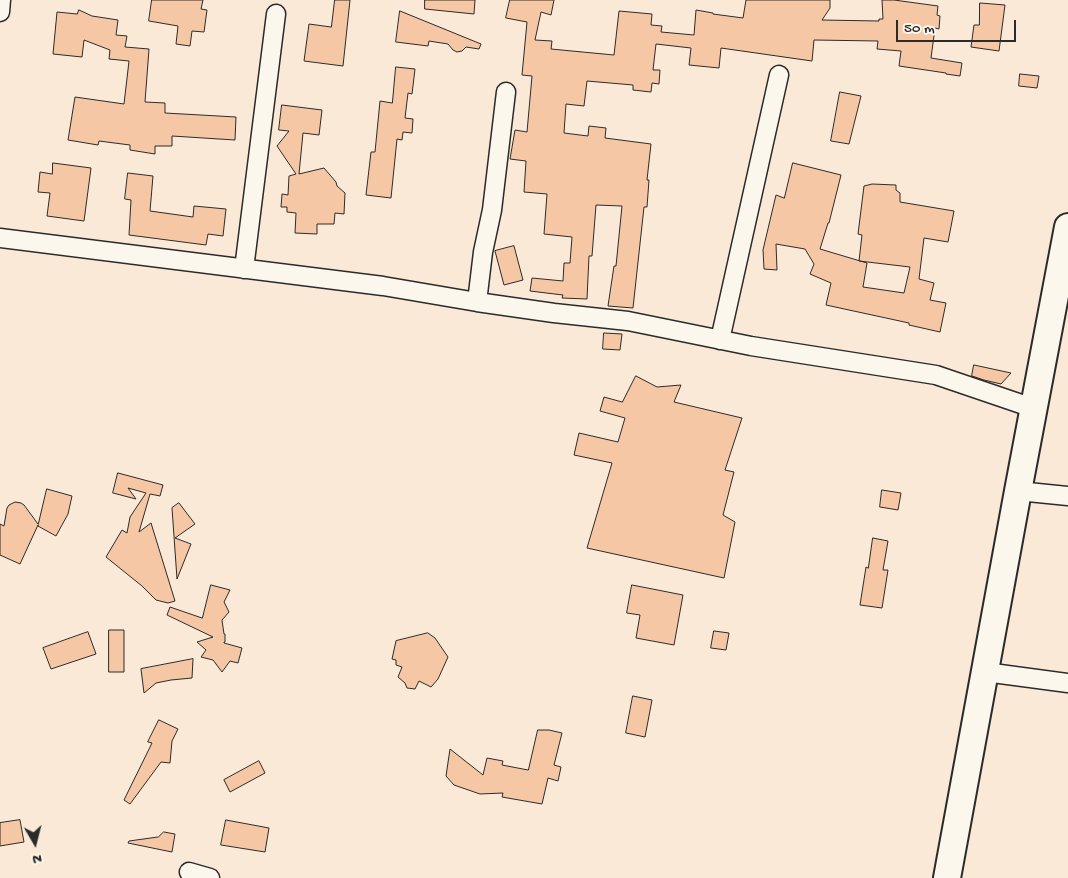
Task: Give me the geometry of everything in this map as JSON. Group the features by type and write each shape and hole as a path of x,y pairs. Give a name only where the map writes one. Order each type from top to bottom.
{"highway":[{"path":"948,878 1033,408 1068,227"}],"street":[{"path":"0,12 1,0"},
{"path":"244,268 276,14"},
{"path":"720,340 779,75"},
{"path":"477,302 483,252 492,210 506,92"},
{"path":"0,238 383,286 477,302 628,321 751,346 936,376 1033,408"},
{"path":"1018,491 1068,496"},
{"path":"985,672 1068,683"},
{"path":"189,872 210,878"}],"building":[{"path":"152,0 203,0 201,9 207,10 204,32 192,31 190,46 176,44 178,26 149,21"},
{"path":"335,0 350,0 343,66 304,61 309,24 331,27"},
{"path":"425,0 475,0 474,14 425,9"},
{"path":"510,0 554,0 551,15 541,12 535,40 552,41 551,49 614,55 619,11 652,14 651,25 662,26 661,32 694,35 696,10 743,18 746,0 830,0 830,8 822,20 879,21 879,19 883,19 882,0 938,6 937,15 940,16 939,29 935,28 931,58 962,63 960,76 899,66 901,51 877,49 878,41 814,40 812,61 721,48 719,68 689,65 691,48 656,44 653,70 660,70 659,84 652,83 651,92 633,90 633,85 587,81 584,106 566,104 564,133 588,136 589,126 606,128 605,138 651,144 647,180 649,180 647,207 644,207 633,308 608,306 614,266 616,266 622,206 596,205 592,256 589,256 587,299 562,298 563,295 530,291 532,278 563,281 564,263 570,263 572,237 544,234 547,194 524,192 526,161 510,159 515,130 527,132 532,76 522,75 527,22 506,18"},
{"path":"980,3 1005,5 999,51 971,47 974,25 979,25"},
{"path":"79,10 92,16 118,20 116,35 127,36 125,47 149,49 145,102 165,103 165,113 236,117 235,140 172,136 172,146 155,146 155,154 130,150 130,145 99,141 98,145 68,140 75,97 124,104 129,61 109,59 110,50 84,40 82,57 53,54 57,12 77,14"},
{"path":"400,11 481,44 479,49 466,47 462,51 457,52 448,44 429,41 428,46 396,42"},
{"path":"396,67 415,69 412,94 408,93 405,118 413,119 412,133 403,132 402,140 397,139 391,198 366,195 371,152 375,152 380,101 392,103"},
{"path":"1020,74 1039,76 1037,88 1019,86"},
{"path":"840,92 861,96 849,144 831,141"},
{"path":"282,105 322,110 319,135 303,133 299,174 324,168 336,182 337,186 345,193 344,214 335,213 334,224 317,224 317,234 295,233 296,213 287,212 287,207 281,207 282,194 288,195 289,176 296,174 277,146 289,131 279,130"},
{"path":"53,163 91,168 84,221 47,216 50,193 38,192 40,172 52,174"},
{"path":"793,163 841,175 829,223 820,249 859,261 862,235 858,234 864,186 872,184 896,185 896,190 900,193 900,202 954,211 948,242 924,238 919,279 934,283 930,300 946,303 940,332 909,325 909,323 826,305 831,283 810,274 814,264 805,249 776,244 777,270 764,269 763,250 776,195 784,198","holes":["861,261 910,267 904,293 863,287 867,263"]},
{"path":"128,173 153,176 150,211 193,217 194,206 226,209 223,236 208,234 206,245 129,235 131,200 125,199"},
{"path":"514,246 523,280 504,285 495,251"},
{"path":"604,333 622,334 620,350 603,349"},
{"path":"974,365 1011,373 1001,384 972,376"},
{"path":"636,376 657,387 681,385 674,402 742,418 725,470 734,472 723,515 735,522 724,578 587,548 612,463 574,455 579,433 618,442 625,418 600,411 604,397 622,402"},
{"path":"118,473 163,485 160,496 150,494 139,532 151,523 175,601 168,603 156,600 106,557 122,530 127,533 130,517 146,493 128,488 136,499 113,493"},
{"path":"47,489 72,496 68,514 56,536 38,525 20,564 0,555 0,524 4,526 9,505 15,502 21,503 38,524"},
{"path":"882,490 901,493 898,510 880,507"},
{"path":"179,503 195,524 175,538 191,544 177,579 172,508"},
{"path":"873,538 888,541 883,570 888,570 882,608 860,605"},
{"path":"211,585 230,590 224,602 229,612 222,620 225,634 224,643 242,648 238,663 230,661 222,672 213,660 201,657 206,650 197,642 213,637 167,615 170,607 202,618"},
{"path":"632,585 683,595 674,645 636,638 640,615 627,613"},
{"path":"109,630 124,630 124,672 109,672"},
{"path":"714,631 729,633 726,650 711,648"},
{"path":"88,632 96,654 51,669 43,648"},
{"path":"428,633 435,638 448,657 438,679 431,687 419,681 415,689 407,688 405,683 398,677 402,667 396,665 396,660 392,659 396,641"},
{"path":"193,659 192,678 156,683 144,693 141,669"},
{"path":"633,696 652,700 645,737 626,733"},
{"path":"159,720 178,729 172,741 170,763 161,762 130,804 124,800 152,743 148,742"},
{"path":"538,730 562,733 554,765 561,767 558,781 548,778 542,804 502,797 503,793 480,794 454,785 446,776 450,749 483,775 487,758 503,761 502,765 528,770"},
{"path":"259,761 265,773 230,792 224,780"},
{"path":"20,820 24,842 0,846 0,823"},
{"path":"226,820 269,828 265,852 221,845"},
{"path":"164,832 175,834 172,852 128,843 129,841 158,837"}]}
